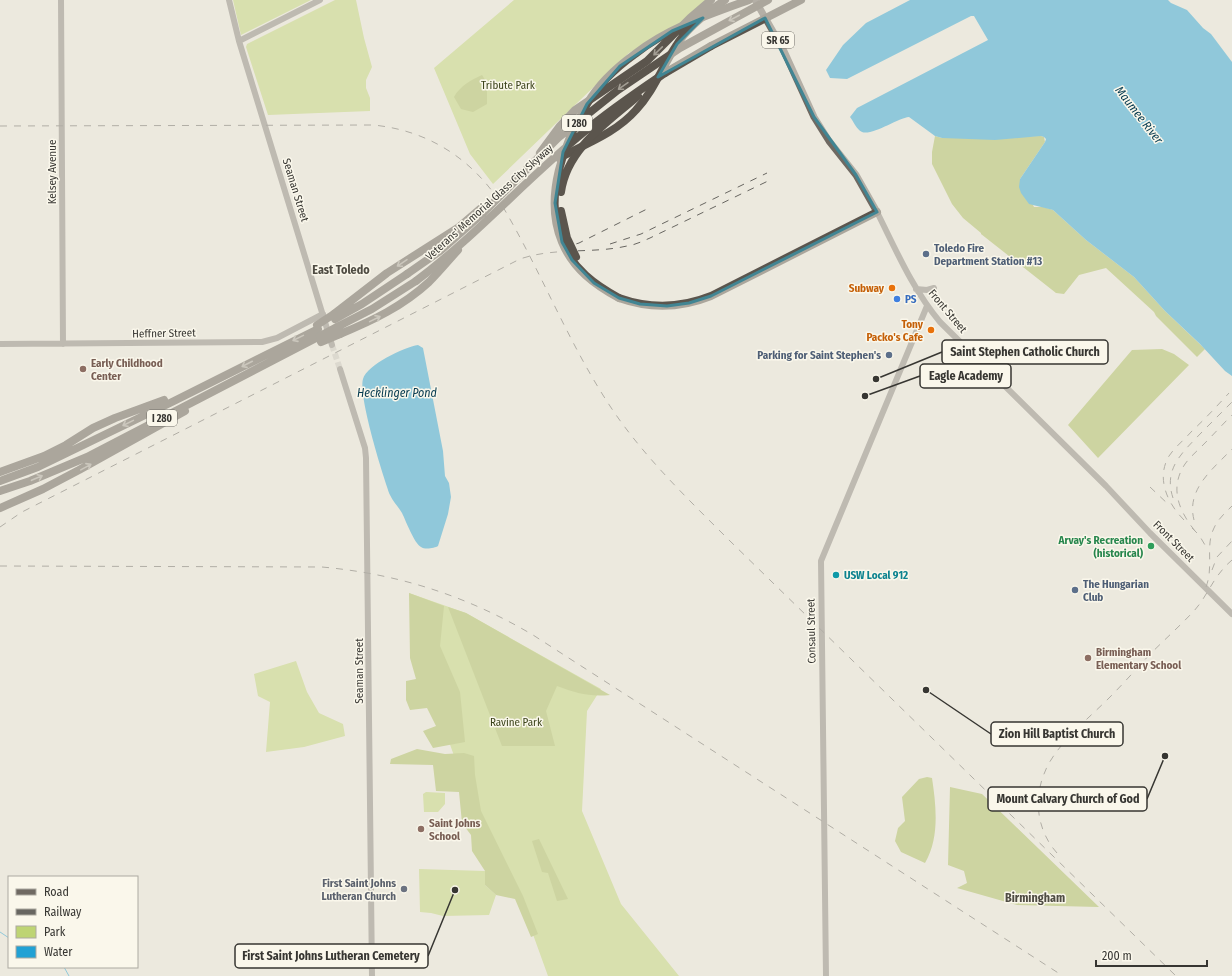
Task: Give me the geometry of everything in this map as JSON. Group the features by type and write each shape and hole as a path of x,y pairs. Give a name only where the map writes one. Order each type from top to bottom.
{"highway":[{"path":"336,324 382,276 459,227 480,209 534,160 560,126 575,110 647,61 690,18 711,0"},
{"path":"318,333 336,324 382,316 396,308 416,293 438,273 514,191 544,165 606,133 632,115 647,97 673,50 681,39 704,17 725,0"},
{"path":"749,0 672,31 653,41 634,54 603,83 587,104 563,152 557,178 555,203 557,224 562,242 572,260 583,274 594,283 640,304 662,306 679,305 711,296 876,210"},
{"name":"Veterans' Memorial Glass City Skyway","path":"336,324 362,304 440,251 483,213 558,138 618,90 680,48 768,0"},
{"name":"Veterans' Memorial Glass City Skyway","path":"336,324 372,309 416,281 450,255 583,132 617,105 711,46 801,0"},
{"path":"620,295 595,278 576,257 567,238 562,219 560,199 562,182 569,165 591,137 666,73"},
{"name":"I 280","path":"0,481 38,467 213,381 336,324"},
{"name":"I 280","path":"0,491 30,481 87,457 286,354 318,333"},
{"path":"0,508 43,489 79,470 181,414 259,368"},
{"path":"0,472 44,456 115,418 154,404 200,384 213,381"}],"main road":[{"name":"Front Street","path":"755,0 783,48 814,117 829,141 856,175 876,210"}],"street":[{"name":"Kelsey Avenue","path":"61,0 63,344"},
{"name":"Seaman Street","path":"229,0 239,41 332,345"},
{"path":"239,41 320,0"},
{"name":"Front Street","path":"876,210 916,289 940,322 1077,457 1150,533 1232,614"},
{"path":"916,289 928,290 934,288"},
{"name":"Consaul Street","path":"826,976 821,561 927,306"},
{"name":"Heffner Street","path":"0,344 262,342 277,338 322,314"},
{"name":"Seaman Street","path":"340,369 365,448 366,458 372,976"}],"highlighted area":[{"path":"703,18 677,44 658,77 765,18 814,117 856,175 877,212 711,296 689,303 667,306 640,304 619,298 594,283 572,260 562,242 555,203 563,152 587,104 620,66 672,31"}],"green space":[{"path":"233,0 311,0 241,35"},
{"path":"335,0 356,0 372,67 366,80 366,88 370,98 370,111 268,115 246,47 247,44"},
{"name":"Tribute Park","path":"514,0 708,0 678,26 629,53 493,184 470,154 434,68"},
{"path":"482,75 487,83 487,104 473,112 461,109 454,97 466,84"},
{"path":"935,136 942,138 1044,137 1045,142 1020,179 1034,207 1044,207 1053,210 1086,240 1134,277 1165,311 1205,349 1197,357 1156,316 1154,312 1106,268 1079,275 1064,294 1056,293 981,234 963,218 952,204 932,164 932,152"},
{"path":"1162,349 1174,354 1189,365 1098,458 1068,425 1132,350"},
{"name":"Ravine Park","path":"409,593 466,613 601,689 587,711 582,811 621,904 679,976 548,976 522,904 468,795 416,649"},
{"path":"409,593 444,606 440,646 460,692 465,742 433,748 423,731 436,726 427,708 410,710 406,700 406,681 416,679 410,658"},
{"path":"448,607 466,613 610,695 583,694 557,686 546,711 555,746 502,746"},
{"path":"296,661 307,692 319,713 343,724 345,736 304,747 266,752 270,702 258,696 254,674"},
{"path":"417,749 445,754 464,753 474,756 475,775 481,811 523,896 538,934 531,937 515,899 496,895 485,885 485,871 472,851 471,835 462,823 459,792 436,791 433,765 390,764 391,759"},
{"path":"927,777 932,778 936,821 933,843 925,863 901,852 895,841 898,828 905,821 902,797 919,779"},
{"path":"950,787 982,794 1099,907 1017,905 957,888 967,883 964,871 948,865"},
{"path":"426,792 445,793 445,804 438,812 424,812 423,794"},
{"path":"539,839 568,899 557,901 548,873 542,872 532,841"},
{"path":"419,869 485,871 485,885 496,895 489,915 443,916 420,912"}],"water":[{"name":"Maumee River","path":"910,0 1168,0 1171,3 1187,10 1203,28 1211,34 1232,62 1232,376 1225,371 1200,344 1165,311 1134,277 1086,240 1053,210 1029,204 1021,193 1019,187 1020,179 1045,142 1046,139 1044,137 995,140 942,138 935,136 909,117 866,133 858,129 850,117 857,108 988,40 974,16 971,16 847,79 830,78 826,70 843,45 866,23"},
{"name":"Hecklinger Pond","path":"418,345 423,348 443,451 445,476 449,483 451,497 448,514 438,546 427,549 418,545 410,532 402,513 390,495 372,436 362,388 363,379 371,368 404,349"}],"waterway":[{"path":"0,932 8,937"},
{"path":"65,968 69,976"}],"tunnel":[{"path":"332,345 340,369"}],"railway":[{"path":"0,126 373,125 411,133 445,148 461,159 488,186 500,202 529,254 583,361 598,387 627,430 654,463 730,541 1176,976"},
{"path":"610,244 641,234 767,173"},
{"path":"0,527 22,512 520,259 547,253 600,250 636,244 768,181"},
{"path":"563,248 579,243 649,208"},
{"path":"1184,520 1173,506 1165,490 1163,473 1165,464 1174,449 1229,393"},
{"path":"1173,498 1171,478 1177,461 1188,447 1232,402"},
{"path":"1195,531 1184,515 1178,499 1177,490 1180,473 1189,459 1232,415"},
{"path":"1194,520 1193,509 1197,489 1203,480 1232,449"},
{"path":"1150,487 1169,505"},
{"path":"1206,587 1209,571 1211,535 1222,516 1232,506"},
{"path":"1192,528 1199,535 1205,545"},
{"path":"1212,570 1217,557 1232,541"},
{"path":"1057,853 1045,836 1039,816 1038,805 1044,774 1055,753 1072,733 1109,698 1152,652 1186,620 1202,601 1218,575 1232,560"},
{"path":"0,566 322,567 350,570 405,581 458,598 508,621 533,635 1063,976"}],"place":[{"name":"Toledo Fire Department Station #13","path":"926,254"},
{"name":"Subway","path":"892,288"},
{"name":"PS","path":"897,299"},
{"name":"Tony Packo's Cafe","path":"931,330"},
{"name":"Parking for Saint Stephen's","path":"889,355"},
{"name":"Early Childhood Center","path":"83,369"},
{"name":"Saint Stephen Catholic Church","path":"876,379"},
{"name":"Eagle Academy","path":"865,396"},
{"name":"Arvay's Recreation (historical)","path":"1151,546"},
{"name":"USW Local 912","path":"836,575"},
{"name":"The Hungarian Club","path":"1075,590"},
{"name":"Birmingham Elementary School","path":"1088,658"},
{"name":"Zion Hill Baptist Church","path":"926,690"},
{"name":"Mount Calvary Church of God","path":"1165,756"},
{"name":"Saint Johns School","path":"421,829"},
{"name":"First Saint Johns Lutheran Church","path":"404,889"},
{"name":"First Saint Johns Lutheran Cemetery","path":"455,890"}],"district":[{"name":"East Toledo","path":"341,270"},
{"name":"Birmingham","path":"1035,898"}]}
